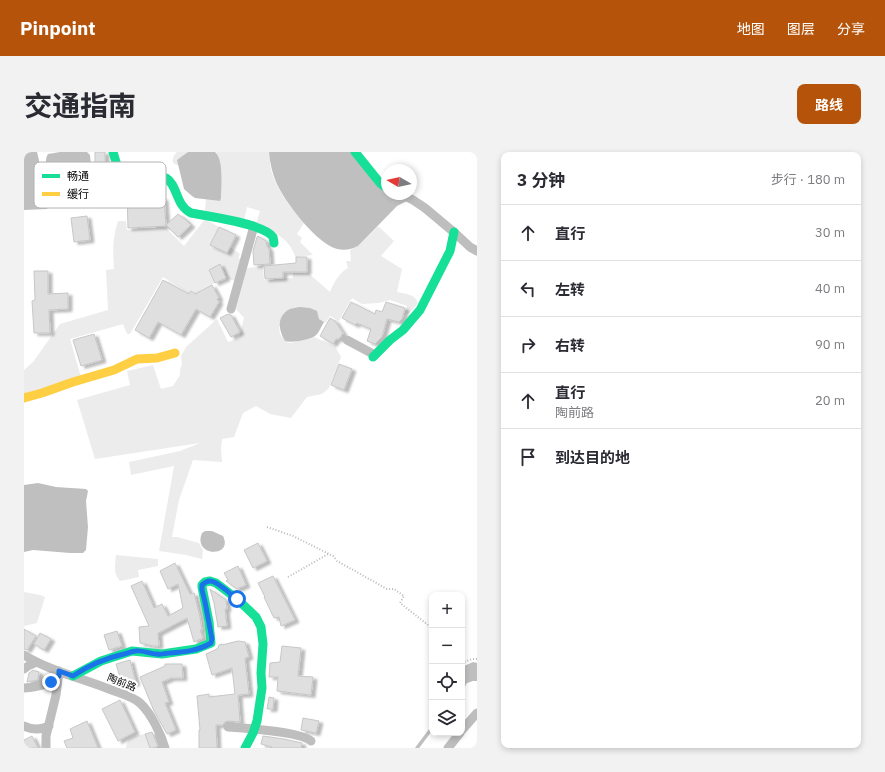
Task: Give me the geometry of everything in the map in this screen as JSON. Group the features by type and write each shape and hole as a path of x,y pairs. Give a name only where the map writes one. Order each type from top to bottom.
{"street":[{"path":"113,152 115,162"},
{"path":"355,152 381,183"},
{"path":"166,179 171,184 186,212 254,226 268,232 273,237 274,243"},
{"path":"413,200 477,252"},
{"path":"231,309 254,226"},
{"path":"347,340 374,356 390,340 403,330 420,310 450,252 454,232"},
{"path":"24,398 114,370 137,359 157,358 175,353"},
{"path":"73,676 100,661 132,651 137,650 156,654 180,653 200,648 211,643 212,639 202,585 205,582 210,581 216,583 237,599 256,617 261,627 263,644 261,673 262,688 257,721 245,748"},
{"name":"陶前路","path":"24,655 59,674 73,676 134,698 145,708 165,748"},
{"path":"25,667 37,662"},
{"path":"24,688 44,684 54,680 59,674"},
{"path":"46,748 46,736 59,674"},
{"path":"465,727 477,713"},
{"path":"24,726 28,728 43,729 49,726"},
{"path":"228,727 293,734 306,737 311,741"},
{"path":"448,748 458,736"}],"path":[{"path":"267,527 293,536 333,556 338,561 387,589 394,589 404,596 400,603 429,626"},
{"path":"288,577 328,554"},
{"path":"465,662 477,659"}],"shaded area":[{"path":"24,152 37,152 39,162 34,162 34,208 48,208 24,210"},
{"path":"60,152 87,152 90,155 91,162 46,162 48,154"},
{"path":"177,152 188,152 178,160 179,166 173,163"},
{"path":"188,152 215,152 218,156 221,167 220,201 195,198 184,189 177,160"},
{"path":"215,152 269,152 270,165 275,181 288,203 304,223 297,234 302,238 300,242 313,255 295,257 293,251 285,240 256,224 260,211 247,207 244,220 205,211 206,199 220,201 217,153"},
{"path":"269,152 351,152 381,187 381,200 407,201 397,206 358,246 343,250 337,249 320,239 293,210 280,190 271,167"},
{"path":"205,219 219,227 210,245 230,247 240,254 238,258 241,259 235,281 226,278 219,265 209,270 215,283 200,291 198,299 163,277 130,334 127,334 123,324 70,339 81,377 24,396 24,370 33,362 60,324 108,310 106,270 114,269 113,245 118,221 126,221 127,230 156,228 163,225 184,246"},
{"path":"378,226 394,241 381,256 402,269 397,292 412,296 418,303 409,313 405,314 407,306 390,300 379,303 362,304 352,298 339,321 330,316 325,323 319,319 279,327 280,334 285,341 290,343 314,337 335,346 341,357 329,388 322,394 307,397 291,418 270,414 256,406 243,413 234,437 222,439 222,462 193,460 179,500 172,537 199,543 203,550 202,559 159,551 174,466 131,475 129,462 180,451 200,443 95,459 77,400 130,385 127,371 153,365 161,389 173,386 180,375 182,364 181,356 186,347 217,319 228,342 239,338 244,318 236,309 247,268 263,266 264,280 293,278 293,273 308,273 330,292 337,278 348,268 346,261 351,261 350,250 358,246"},
{"path":"300,307 310,308 317,311 319,319 324,322 319,332 315,336 300,341 285,341 280,329 280,321 284,313 289,309"},
{"path":"38,483 56,487 86,489 88,491 86,501 88,527 86,550 83,553 33,550 24,552 24,485"},
{"path":"205,531 212,531 223,536 225,543 223,548 219,551 213,552 203,547 200,541 202,533"},
{"path":"116,555 158,559 158,566 138,570 139,577 120,581 115,572"},
{"path":"24,592 45,597 37,623 24,626"},
{"path":"473,662 477,663 477,681 467,683 465,687 465,666"},
{"path":"145,734 150,748 126,748 130,739 135,736"}],"building":[{"path":"95,152 105,152 105,162 95,162"},
{"path":"127,208 165,208 166,226 128,228"},
{"path":"178,214 191,225 178,237 166,225"},
{"path":"87,216 90,240 74,242 71,218"},
{"path":"219,227 236,235 227,253 210,245"},
{"path":"258,236 266,241 269,249 270,264 254,265 253,251"},
{"path":"296,257 307,257 307,272 283,272 283,278 265,279 264,266 296,263"},
{"path":"220,264 226,278 215,283 209,270"},
{"path":"34,271 48,271 48,294 68,293 68,309 49,310 50,333 34,333 32,301 35,300"},
{"path":"163,280 189,294 191,291 195,294 212,285 219,298 217,299 219,302 210,317 196,309 181,335 158,322 149,338 135,330"},
{"path":"351,302 375,314 376,310 382,312 386,302 405,308 402,319 399,322 387,319 382,337 375,344 367,341 371,329 357,323 355,325 342,318"},
{"path":"228,314 231,315 240,332 231,337 220,318"},
{"path":"330,318 335,321 343,333 333,344 320,336"},
{"path":"94,334 102,360 81,366 73,340"},
{"path":"339,364 352,369 344,390 331,385"},
{"path":"258,543 267,561 253,568 244,550"},
{"path":"175,563 190,594 194,593 200,617 202,630 200,630 203,638 194,642 187,618 158,633 159,646 140,643 139,627 149,626 131,586 142,581 154,608 162,604 168,616 183,608 178,584 168,589 160,571"},
{"path":"238,566 246,585 237,589 226,581 228,580 224,573"},
{"path":"273,576 295,620 281,626 279,617 274,618 258,583"},
{"path":"210,589 226,600 227,609 225,609 227,626 218,627"},
{"path":"24,629 36,636 27,650 24,649"},
{"path":"117,631 122,646 109,650 104,635"},
{"path":"40,633 51,639 44,650 34,644"},
{"path":"238,641 245,642 249,657 245,658 249,694 238,695 240,722 228,721 223,725 216,725 217,748 199,748 200,730 197,696 209,694 209,697 235,694 232,668 212,675 206,654 218,648 219,645"},
{"path":"282,646 301,648 298,676 313,677 311,695 277,691 278,677 269,677 270,663 280,662"},
{"path":"130,660 136,683 123,687 116,664"},
{"path":"165,664 182,664 183,678 171,678 162,682 169,702 165,703 176,730 167,734 154,711 140,677 165,666"},
{"path":"33,670 39,672 38,680 27,682 29,673"},
{"path":"269,697 274,698 273,709 267,709"},
{"path":"120,700 135,732 118,741 102,709"},
{"path":"303,718 319,721 316,733 301,730"},
{"path":"87,721 98,748 67,748 64,741 73,738 70,729"},
{"path":"152,732 158,746 150,748 145,734"},
{"path":"32,736 38,748 24,748 24,740"},
{"path":"263,736 302,743 301,748 271,748 272,747 261,744"}],"waterway":[{"path":"417,748 429,732"}],"traffic: fast":[{"path":"113,152 117,162"},
{"path":"355,152 381,184"},
{"path":"166,178 173,185 182,205 191,213 248,224 268,232 273,237 274,243"},
{"path":"373,357 390,340 403,330 420,310 450,251 454,232"},
{"path":"73,676 101,661 132,651 162,654 196,649 211,643 209,622 202,585 205,582 210,581 216,583 237,599 256,617 261,627 263,644 261,673 262,688 257,721 253,733 245,748"}],"traffic: slow":[{"path":"24,398 114,370 137,359 157,358 175,353"}],"route":[{"path":"51,682 59,676 59,671 73,676 100,661 132,651 137,650 156,654 180,653 207,645 211,643 212,639 202,585 205,582 210,581 216,583 237,599"}]}
